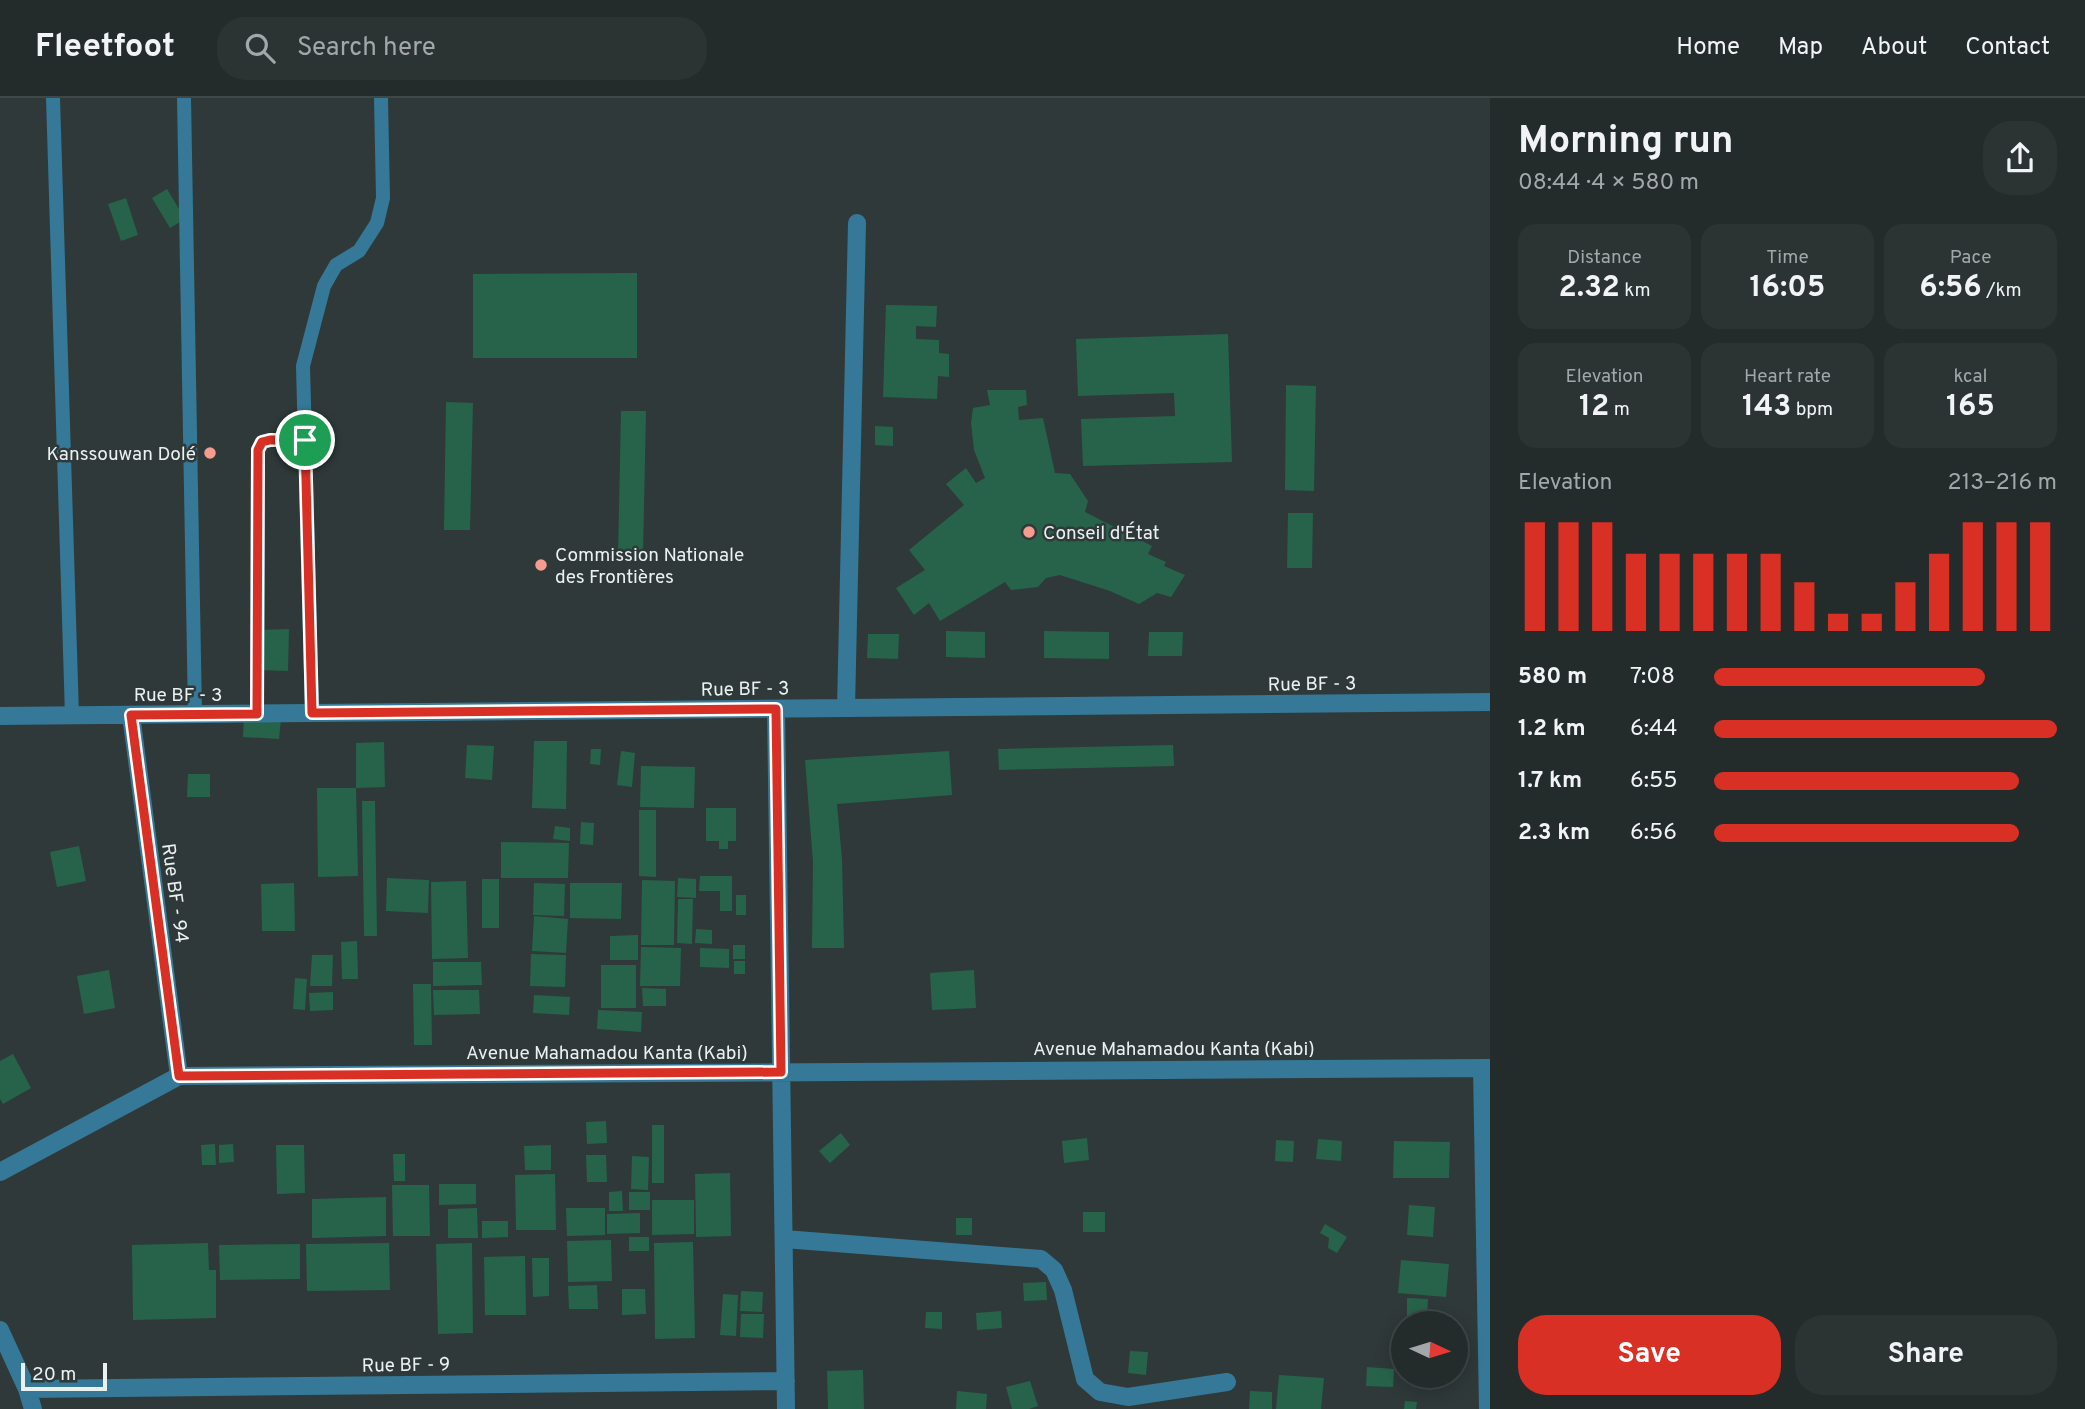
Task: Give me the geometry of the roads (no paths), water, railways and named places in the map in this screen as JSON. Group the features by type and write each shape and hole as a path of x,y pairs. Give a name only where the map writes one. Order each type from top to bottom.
{"street":[{"path":"846,708 857,223"},
{"name":"Rue BF - 3","path":"0,716 1490,702"},
{"path":"776,709 786,1409"},
{"name":"Rue BF - 94","path":"131,715 179,1076"},
{"path":"1486,1068 1488,1409"},
{"name":"Avenue Mahamadou Kanta (Kabi)","path":"0,1172 179,1076 1486,1068"},
{"path":"784,1239 1041,1259 1054,1270 1063,1290 1085,1379 1100,1392 1128,1397 1227,1382"},
{"path":"0,1330 27,1389 33,1409"},
{"name":"Rue BF - 9","path":"27,1389 786,1381"}],"lane":[{"path":"53,98 72,716"},
{"path":"184,98 195,714"},
{"path":"312,713 303,366 324,286 335,265 359,251 377,223 383,198 381,98"},
{"path":"257,714 258,450 262,442 270,440 305,440"}],"place":[{"name":"Kanssouwan Dolé","path":"210,453"},
{"name":"Conseil d'État","path":"1029,532"},
{"name":"Commission Nationale des Frontières","path":"541,565"}]}
